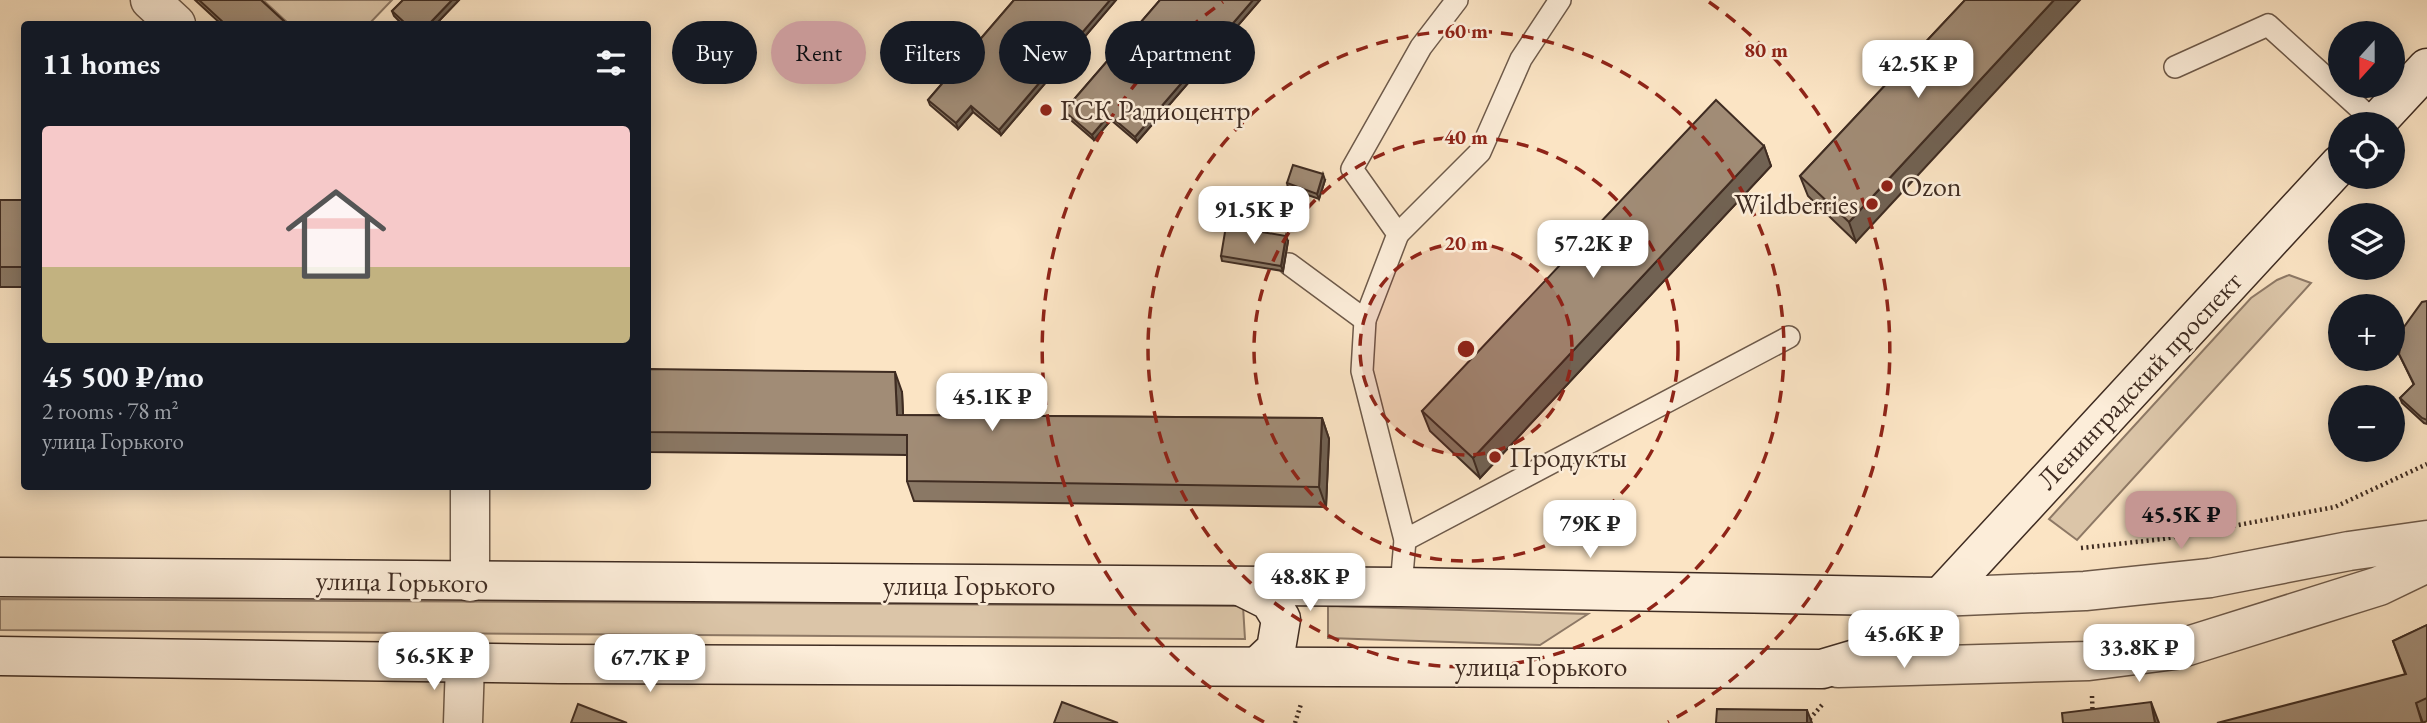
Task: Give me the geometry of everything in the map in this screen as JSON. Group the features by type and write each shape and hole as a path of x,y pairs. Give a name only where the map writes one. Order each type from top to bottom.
{"main road":[{"path":"150,0 173,21"},
{"path":"2386,112 2427,68"},
{"name":"Ленинградский проспект","path":"1938,597 2328,177"},
{"path":"470,490 470,582"},
{"name":"улица Горького","path":"0,577 1401,587 1938,597 2085,591 2210,578 2349,551 2427,540"},
{"name":"улица Горького","path":"0,656 465,663 1822,669 2089,661 2175,650 2379,586 2427,564"},
{"path":"1242,587 1270,601 1281,619 1276,649 1258,666"},
{"name":"улица Горького","path":"1822,669 1876,653 1909,631 1938,597"},
{"path":"463,723 465,663"}],"lane":[{"path":"1398,234 1353,169 1421,47 1457,0"},
{"path":"1401,587 1405,540 1362,372 1365,320 1398,234 1480,152 1521,59 1560,0"},
{"path":"2175,66 2267,25 2362,112"},
{"path":"1289,264 1365,320"},
{"path":"1405,540 1789,337"}],"path":[{"path":"2081,548 2163,539 2335,507 2427,464"}],"shaded area":[{"path":"263,0 392,0 372,21 286,21"},
{"path":"2289,275 2311,283 2077,540 2049,519 2251,298"},
{"path":"0,599 1243,606 1245,639 0,630"},
{"path":"1328,606 1588,614 1540,645 1328,638"}],"building":[{"path":"199,0 261,0 284,21 222,21"},
{"path":"403,0 452,0 432,21 403,21 392,11"},
{"path":"1014,0 1110,0 1091,22 999,21 999,84 1038,84 999,130 971,106 956,123 928,100 942,84 985,84 985,34"},
{"path":"1160,0 1253,0 1235,21 1142,21"},
{"path":"1965,0 2054,0 1849,222 1800,176"},
{"path":"1105,64 1105,84 1181,84 1135,137 1109,115 1092,135 1064,111 1087,84 1091,84 1091,80"},
{"path":"1716,100 1764,146 1473,458 1422,411"},
{"path":"1293,165 1323,174 1317,194 1287,183"},
{"path":"0,200 21,200 21,267 0,267"},
{"path":"1226,226 1286,236 1281,266 1221,256"},
{"path":"2427,301 2427,420 2405,403 2405,393 2414,384 2405,366 2405,326 2422,302"},
{"path":"651,369 895,372 897,415 1322,418 1319,487 907,481 907,435 651,432"},
{"path":"2427,625 2427,698 2416,703 2422,723 2217,723 2406,674 2393,641"},
{"path":"1062,702 1118,723 1054,723"},
{"path":"2151,702 2155,723 2063,723 2062,713"},
{"path":"578,704 627,723 571,723"},
{"path":"1717,709 1807,710 1807,723 1716,723"}],"place":[{"name":"ГСК Радиоцентр","path":"1046,110"},
{"name":"Ozon","path":"1887,186"},
{"name":"Wildberries","path":"1872,204"},
{"name":"Продукты","path":"1495,457"}]}
